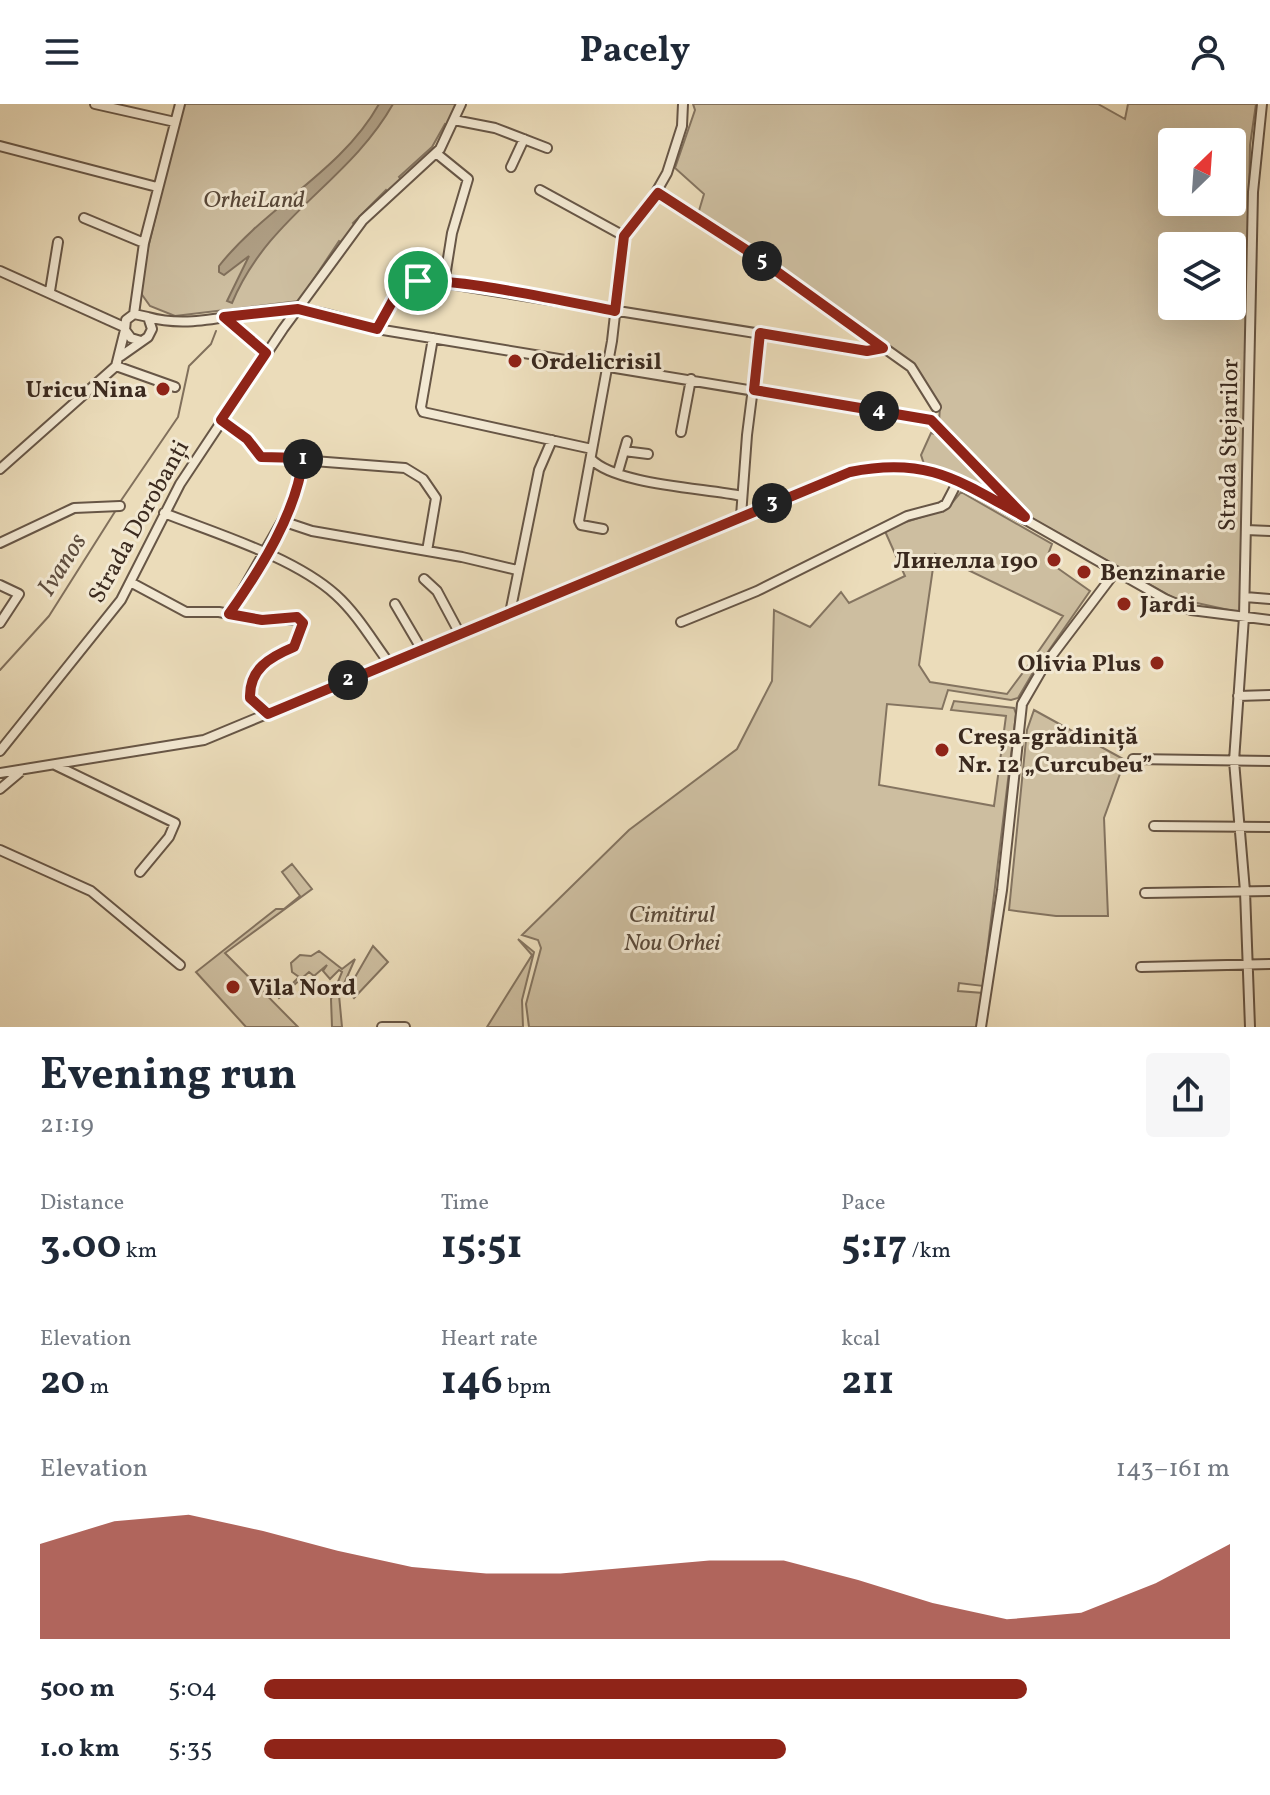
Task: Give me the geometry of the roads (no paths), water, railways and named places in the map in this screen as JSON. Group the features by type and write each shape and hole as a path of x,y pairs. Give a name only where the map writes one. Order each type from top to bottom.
{"street":[{"path":"95,104 175,122"},
{"path":"0,469 116,366 121,356 124,328 134,314 144,243 157,187 180,104"},
{"name":"Strada Dorobanți","path":"0,751 132,583 164,513 266,353 363,220 436,153 461,104"},
{"path":"603,529 580,524 607,366 624,236 658,193 682,126 683,104"},
{"name":"Strada Stejarilor","path":"1250,1027 1245,891 1234,761 1245,597 1253,192 1262,104"},
{"path":"454,120 495,128 547,148"},
{"path":"511,167 524,139"},
{"path":"0,146 157,187"},
{"path":"436,153 468,179 448,250 447,281"},
{"path":"540,190 624,236"},
{"path":"658,193 751,253 911,367 936,407"},
{"path":"84,218 144,243"},
{"path":"50,291 58,242"},
{"path":"0,271 50,291 124,328 131,338 141,341"},
{"path":"377,329 404,282 447,281 867,351 883,348"},
{"path":"134,314 178,322 298,309 377,329 931,420 1025,517"},
{"path":"148,317 152,325 151,334"},
{"path":"224,317 266,353"},
{"path":"121,356 151,334 178,322"},
{"path":"741,516 760,333"},
{"path":"433,338 422,411 592,449"},
{"path":"116,366 175,387"},
{"path":"681,432 691,379"},
{"path":"221,420 247,439 261,457 304,453 415,473 436,498 427,551"},
{"path":"510,613 539,470 552,440"},
{"path":"618,472 626,446 648,454"},
{"path":"229,614 282,521 299,481 304,453"},
{"path":"591,459 604,469 665,485 742,496"},
{"path":"0,773 191,744 827,481 872,468 915,466 958,481 1191,610 1270,620"},
{"path":"681,622 757,591 907,516 941,507 946,504 958,481"},
{"path":"0,543 74,508 120,506"},
{"path":"164,513 310,576 335,594 389,663"},
{"path":"282,521 312,531 517,570"},
{"path":"1246,530 1270,531"},
{"path":"981,1027 1002,890 1022,704 1039,673 1116,571"},
{"path":"424,579 437,591 460,634"},
{"path":"132,583 176,609 262,620 297,617 303,623 294,647 267,658 251,688 250,698 268,714"},
{"path":"0,585 19,594 0,623"},
{"path":"1245,597 1270,599"},
{"path":"395,604 422,650"},
{"path":"1238,696 1270,695"},
{"path":"1133,759 1270,761"},
{"path":"54,765 175,823 169,837 140,872"},
{"path":"0,766 10,772"},
{"path":"0,788 23,770"},
{"path":"1154,826 1270,827"},
{"path":"0,850 91,891 180,965"},
{"path":"1145,893 1270,891"},
{"path":"1141,967 1270,964"},
{"path":"382,1027 405,1027"}],"waterway":[{"name":"Ivanos","path":"120,502 178,417 189,366 211,344 216,331"},
{"name":"Ivanos","path":"0,670 49,616 116,510"}],"place":[{"name":"Ordelicrisil","path":"515,361"},
{"name":"Uricu Nina","path":"163,389"},
{"name":"Линелла 190","path":"1054,560"},
{"name":"Benzinarie","path":"1084,572"},
{"name":"Jardi","path":"1124,604"},
{"name":"Olivia Plus","path":"1157,663"},
{"name":"Creșa-grădiniță Nr. 12 „Curcubeu”","path":"942,750"},
{"name":"Vila Nord","path":"233,987"}],"park label":[{"name":"OrheiLand","path":"254,199"},
{"name":"Cimitirul Nou Orhei","path":"672,928"}]}
